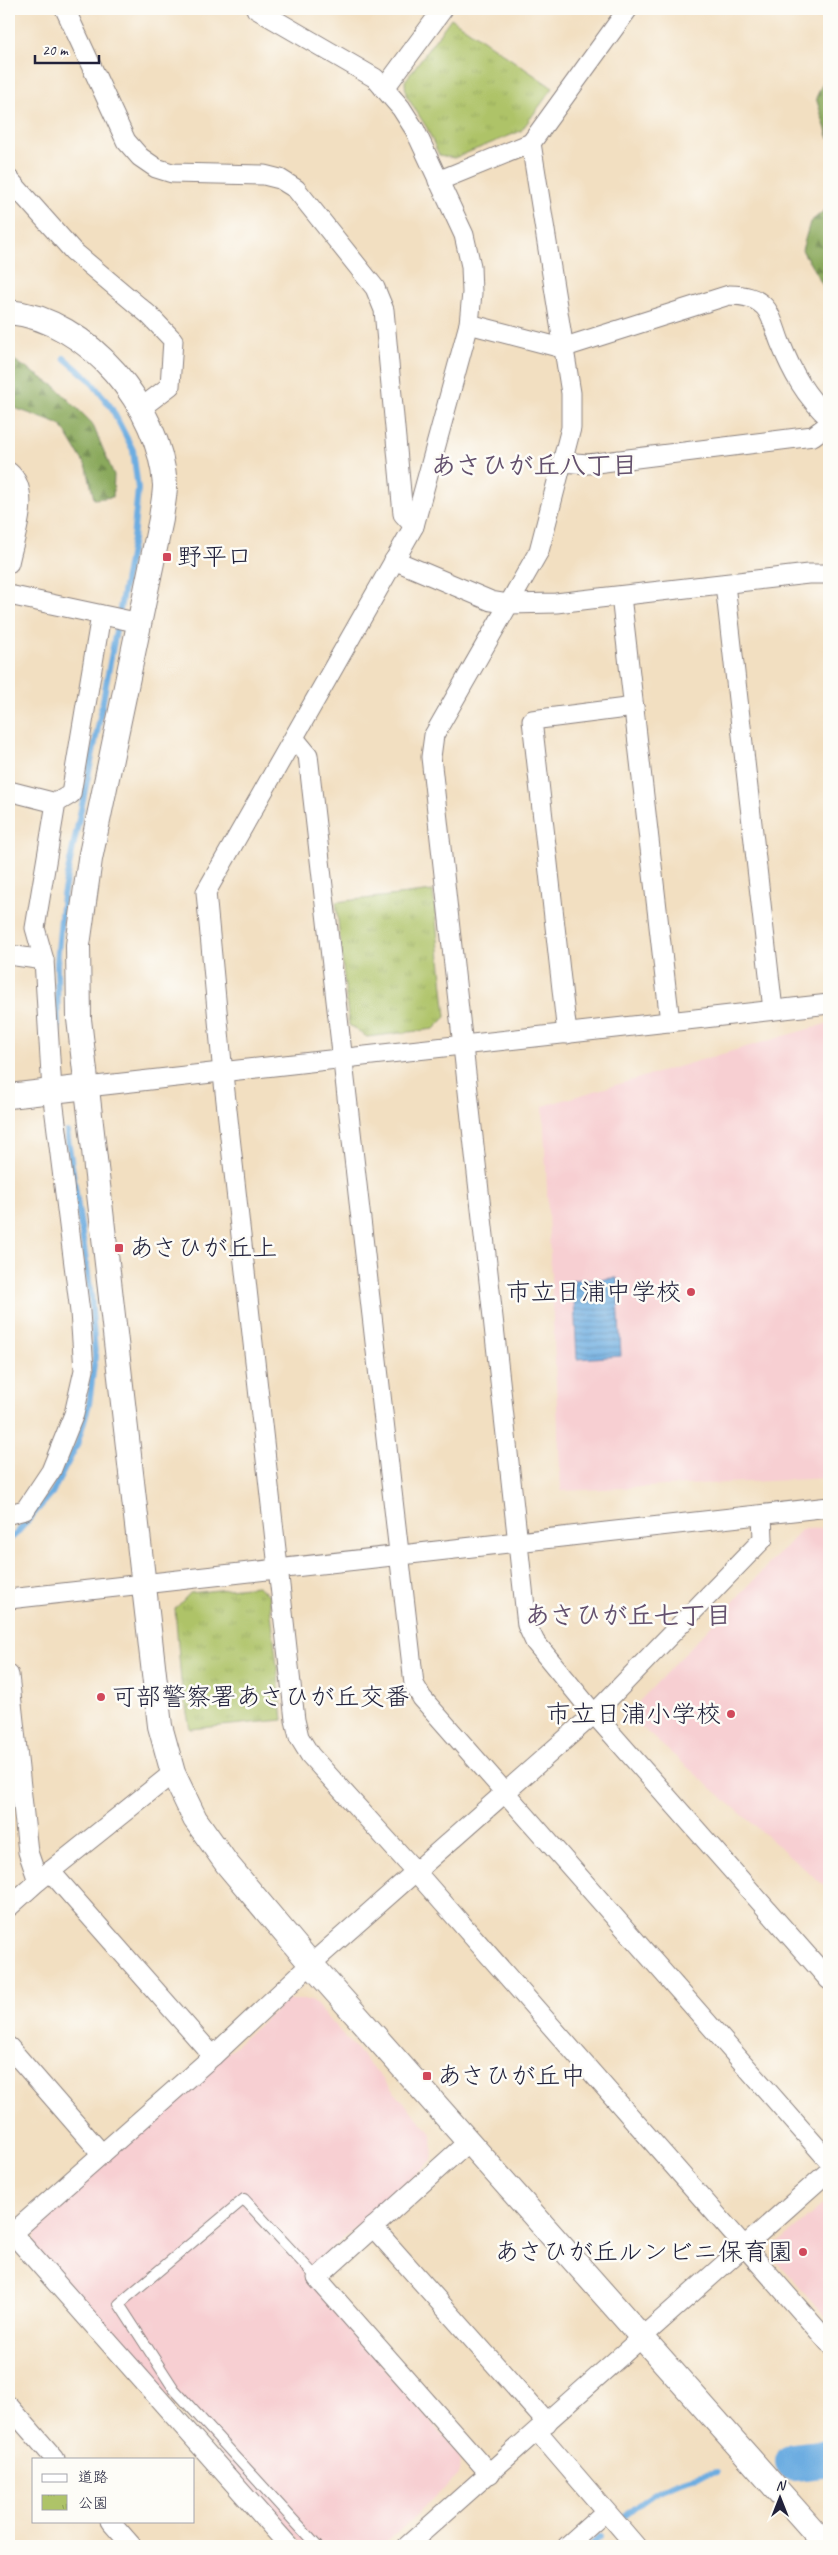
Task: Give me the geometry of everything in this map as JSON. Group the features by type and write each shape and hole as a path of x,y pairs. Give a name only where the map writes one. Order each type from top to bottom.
{"street":[{"path":"66,9 126,141 140,157 156,168 172,173 264,175 280,179 296,189 375,288 384,310 403,514 414,526"},
{"path":"256,9 347,60 375,78 401,108 415,130 464,235 471,266 472,293 469,324 414,526 206,892 223,1074 295,1720 300,1737 310,1755 416,1872 829,2343"},
{"path":"384,88 443,9"},
{"path":"438,181 531,143 628,9"},
{"path":"531,143 562,348 571,393 571,428 539,551 434,735 431,757 527,1625 535,1642 594,1714 829,1980"},
{"path":"9,179 73,251 149,315 173,340 170,386 141,408"},
{"path":"469,324 562,348 730,295 743,295 756,300 767,310 792,372 811,402 829,418"},
{"path":"9,312 19,313 58,327 91,347 122,379 141,408 155,441 165,485 161,519 90,860 78,945 79,1018 143,1585 160,1726 173,1773 195,1819 227,1864 311,1964 827,2546"},
{"path":"562,462 588,464 813,436 829,424"},
{"path":"9,472 18,483 22,499 9,563"},
{"path":"394,560 491,601 508,604 556,603 808,574 829,574"},
{"path":"724,584 773,1010"},
{"path":"9,595 140,623"},
{"path":"621,596 670,1022"},
{"path":"9,791 56,803 71,794 101,615"},
{"path":"567,1034 532,720 634,707"},
{"path":"294,738 308,755 414,1684 422,1698 829,2161"},
{"path":"9,1514 25,1510 51,1471 74,1414 84,1370 80,1312 52,1091 44,960 35,928 56,803"},
{"path":"9,955 44,960"},
{"path":"9,1096 223,1074 829,1004"},
{"path":"9,1599 829,1507"},
{"path":"289,2546 10,2235 213,2056 311,1964 594,1714 763,1539 762,1515"},
{"path":"9,1675 28,1852 44,1876 213,2056"},
{"path":"9,1907 44,1876 173,1773"},
{"path":"9,2047 102,2154"},
{"path":"469,2141 318,2278 490,2474"},
{"path":"407,2546 542,2428 641,2336 829,2171"},
{"path":"373,2227 542,2428 605,2512 636,2546"},
{"path":"9,2406 54,2458"},
{"path":"567,2546 605,2512"},
{"path":"111,2522 132,2546"}],"lane":[{"path":"317,2546 174,2389 119,2304 244,2199 318,2278"}],"shaded area":[{"name":"市立日浦中学校","path":"829,1023 829,1478 561,1491 543,1106"},
{"name":"市立日浦小学校","path":"829,1528 829,1890 633,1720 632,1709 802,1529"},
{"path":"287,2000 312,2000 432,2134 433,2159 303,2274 460,2455 459,2475 383,2546 303,2546 33,2246 38,2220"},
{"name":"あさひが丘ルンビニ保育園","path":"829,2199 829,2320 775,2260 777,2244"}],"green space":[{"path":"451,18 553,88 521,131 454,158 439,155 427,128 406,95 405,81"},
{"path":"829,69 829,139 816,98"},
{"path":"829,207 829,296 802,250 810,222"},
{"path":"9,357 56,387 92,423 114,475 113,497 94,499 87,468 61,425 9,406"},
{"path":"433,891 446,1017 434,1029 367,1037 349,1025 336,902"},
{"path":"257,1586 269,1595 283,1720 190,1729 181,1681 175,1609 190,1593"}],"water":[{"path":"617,1278 621,1356 577,1359 573,1280"}],"waterway":[{"path":"58,1036 57,963 63,895 96,738 133,539 138,489 133,450 111,407 89,379 64,358"},
{"path":"9,1540 52,1493 77,1445 89,1404 95,1356 91,1295 67,1132"},
{"path":"794,2462 829,2458"},
{"path":"626,2515 658,2491 668,2486 690,2478 717,2472"},
{"path":"590,2546 600,2537"}],"place":[{"name":"野平口","path":"167,557"},
{"name":"あさひが丘上","path":"119,1248"},
{"name":"市立日浦中学校","path":"691,1292"},
{"name":"可部警察署あさひが丘交番","path":"101,1697"},
{"name":"市立日浦小学校","path":"731,1714"},
{"name":"あさひが丘中","path":"427,2076"},
{"name":"あさひが丘ルンビニ保育園","path":"803,2252"}],"district":[{"name":"あさひが丘八丁目","path":"534,465"},
{"name":"あさひが丘七丁目","path":"628,1615"}]}
